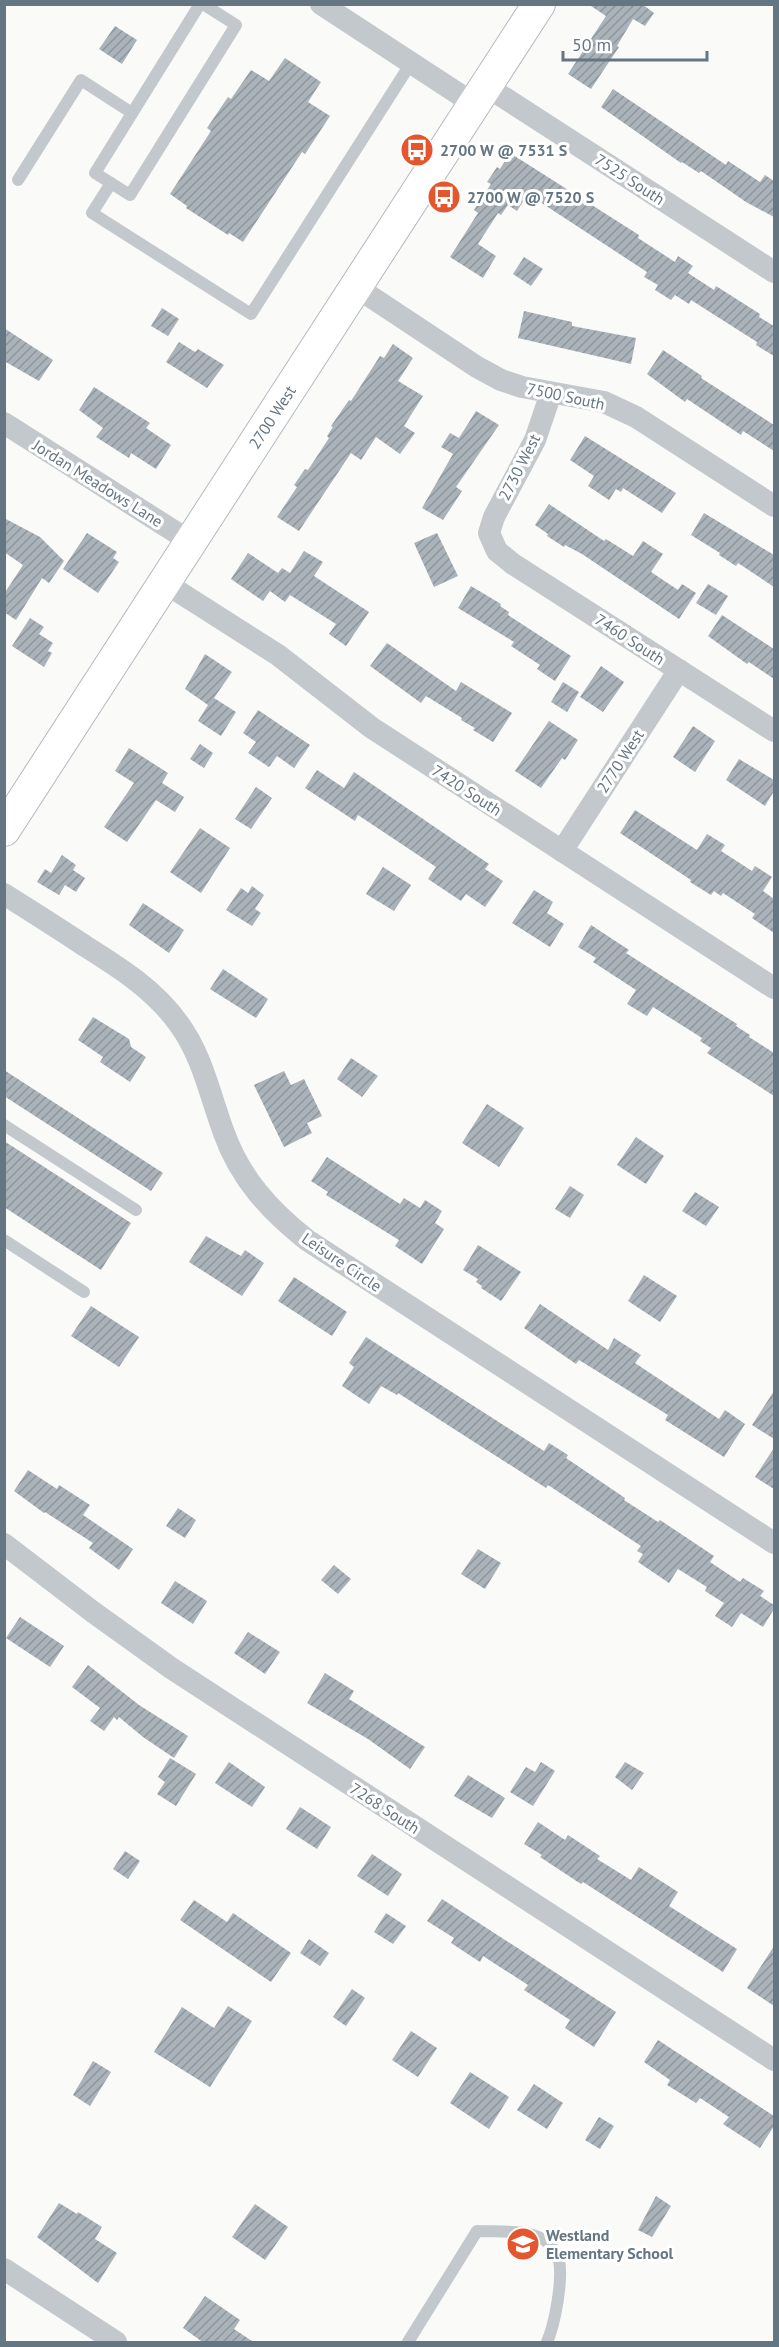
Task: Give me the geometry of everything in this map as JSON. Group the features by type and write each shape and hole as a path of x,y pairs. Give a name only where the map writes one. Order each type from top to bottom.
{"main road":[{"name":"2700 West","path":"4,830 539,4"}],"street":[{"name":"7525 South","path":"321,4 411,63 480,95 774,272"},
{"name":"7500 South","path":"356,287 477,367 501,380 551,393 604,402 636,417 774,506"},
{"name":"2730 West","path":"491,542 489,533 494,516 535,440 551,393"},
{"name":"Jordan Meadows Lane","path":"4,423 191,542"},
{"name":"7460 South","path":"491,542 496,551 513,564 774,731"},
{"name":"7420 South","path":"165,583 278,655 372,728 774,988"},
{"name":"2770 West","path":"562,851 679,670"},
{"name":"Leisure Circle","path":"4,894 130,975 156,996 179,1024 195,1051 215,1101 224,1133 239,1167 279,1218 307,1239 774,1543"},
{"name":"7268 South","path":"4,1544 171,1668 774,2060"},
{"path":"6,2273 116,2343"}],"lane":[{"path":"201,4 236,25 130,195 95,173 201,4"},
{"path":"111,183 92,213 250,314 411,63"},
{"path":"18,180 81,80 132,113"},
{"path":"4,1125 136,1210"},
{"path":"4,1240 84,1292"},
{"path":"408,2343 477,2231 533,2235 550,2244 559,2259 559,2290 554,2328 547,2343"}],"building":[{"path":"588,4 642,4 654,13 645,26 633,19 617,46 619,47 591,89 568,74 606,16"},
{"path":"115,26 137,40 122,64 99,49"},
{"path":"285,58 321,82 308,102 330,116 305,154 302,152 243,242 186,208 187,206 170,194 211,131 207,128 228,97 231,99 251,70 269,81"},
{"path":"613,89 726,165 728,161 760,182 765,175 774,181 774,217 746,202 701,171 699,173 681,163 601,107"},
{"path":"510,153 639,235 638,238 675,262 678,256 693,266 688,273 714,290 716,286 760,314 759,317 774,326 774,356 756,345 757,342 691,300 689,304 675,295 671,300 655,290 658,285 644,277 647,272 528,194 517,211 508,205 501,215 498,213 478,244 496,256 483,278 450,257 478,213 474,210 491,184 487,182 497,167 500,169"},
{"path":"524,257 543,269 531,286 513,274"},
{"path":"162,308 179,319 168,336 151,326"},
{"path":"524,311 572,322 572,326 636,338 631,364 518,338"},
{"path":"4,328 53,360 39,381 4,361"},
{"path":"179,342 195,352 198,349 224,365 207,388 166,362"},
{"path":"393,344 413,358 398,381 423,396 404,426 415,433 400,454 376,437 361,460 351,453 299,531 277,517 297,487 294,485 305,469 308,470 329,438 327,436 333,427 331,426 349,400 351,401 380,356 384,358"},
{"path":"663,350 702,376 701,378 774,425 774,451 743,431 741,435 687,399 685,402 647,374"},
{"path":"94,387 150,423 146,428 171,445 156,469 131,453 129,458 96,437 103,428 79,410"},
{"path":"476,411 499,425 456,487 462,491 443,520 422,508 453,454 441,447 450,433 459,438"},
{"path":"585,436 676,493 662,513 623,488 621,492 616,489 609,500 588,486 594,476 570,460"},
{"path":"549,504 604,541 606,539 633,556 643,541 663,554 651,572 678,590 682,584 696,593 679,619 582,554 565,545 564,547 547,536 548,534 535,525"},
{"path":"704,513 774,555 774,587 738,563 736,566 691,535"},
{"path":"4,518 40,537 64,561 49,583 42,578 16,620 4,612 4,594 23,565 4,552"},
{"path":"87,533 117,552 113,558 119,562 98,593 63,569"},
{"path":"437,533 458,576 434,587 414,543"},
{"path":"304,551 323,562 314,576 369,612 346,646 329,634 336,624 290,595 285,602 270,591 263,601 231,579 248,553 278,573 282,568 290,573"},
{"path":"708,584 728,596 716,615 696,603"},
{"path":"471,586 501,604 500,606 509,612 508,615 571,656 555,681 537,669 540,665 511,646 514,642 458,608"},
{"path":"722,615 774,649 774,679 749,662 747,664 708,636"},
{"path":"30,618 44,627 39,634 53,643 48,651 52,653 44,667 12,646"},
{"path":"387,643 456,691 461,682 512,713 493,742 473,730 475,728 461,720 462,718 426,696 421,703 370,666"},
{"path":"205,654 232,672 214,698 236,712 221,736 198,721 208,705 185,689"},
{"path":"601,666 624,682 603,712 580,697"},
{"path":"563,682 579,692 567,712 551,702"},
{"path":"258,710 310,745 294,768 277,756 269,767 248,753 256,742 243,733"},
{"path":"549,721 578,740 565,760 562,758 541,788 515,771"},
{"path":"693,726 715,741 695,772 673,757"},
{"path":"200,744 213,753 204,768 190,759"},
{"path":"129,748 168,773 162,783 184,797 175,812 156,800 127,842 104,827 134,783 115,771"},
{"path":"739,759 774,780 774,791 765,806 726,780"},
{"path":"317,770 344,788 354,772 489,864 485,869 503,881 485,907 466,894 461,901 428,879 436,867 358,815 355,821 305,788"},
{"path":"256,787 272,798 251,829 235,819"},
{"path":"635,810 697,850 707,834 725,845 721,851 752,871 755,866 772,877 763,891 774,899 774,933 752,918 755,914 723,893 721,896 714,891 711,895 620,833"},
{"path":"200,828 230,848 201,893 170,872"},
{"path":"62,855 76,865 73,870 85,878 76,892 65,885 59,895 37,882 45,869 51,873"},
{"path":"383,867 411,885 394,911 366,894"},
{"path":"252,886 264,895 255,909 261,913 252,926 226,910 241,888 248,893"},
{"path":"534,890 553,902 547,913 564,924 550,947 512,923"},
{"path":"143,903 184,930 169,953 129,925"},
{"path":"591,925 629,950 626,953 737,1024 736,1026 750,1035 749,1037 774,1053 774,1096 707,1053 711,1048 700,1041 702,1038 653,1007 647,1016 627,1004 636,990 593,962 596,958 578,947"},
{"path":"223,969 268,999 256,1018 210,989"},
{"path":"93,1017 129,1039 131,1047 146,1057 130,1082 100,1062 103,1057 78,1040"},
{"path":"351,1058 378,1076 362,1097 337,1079"},
{"path":"4,1070 163,1173 151,1191 4,1096"},
{"path":"284,1071 291,1085 304,1079 322,1116 307,1123 312,1133 284,1147 254,1085"},
{"path":"487,1104 524,1128 499,1167 462,1143"},
{"path":"636,1137 664,1156 646,1184 617,1165"},
{"path":"4,1141 131,1223 101,1270 4,1207"},
{"path":"327,1157 400,1204 404,1198 420,1208 425,1200 442,1211 435,1223 444,1229 422,1264 395,1246 399,1240 326,1195 328,1192 311,1181"},
{"path":"570,1186 584,1195 570,1218 555,1209"},
{"path":"695,1192 719,1207 706,1226 682,1211"},
{"path":"206,1236 241,1256 245,1250 264,1263 242,1296 189,1262"},
{"path":"478,1245 521,1272 501,1301 481,1288 482,1286 476,1282 478,1279 463,1270"},
{"path":"644,1275 677,1296 660,1322 628,1301"},
{"path":"294,1277 347,1312 332,1336 278,1301"},
{"path":"540,1304 608,1350 614,1338 641,1355 635,1363 719,1419 725,1410 745,1424 724,1457 665,1420 668,1415 579,1360 576,1364 524,1328"},
{"path":"91,1306 139,1337 119,1367 71,1336"},
{"path":"366,1337 544,1451 549,1443 568,1455 566,1458 625,1498 624,1500 658,1522 660,1520 714,1556 710,1562 740,1582 743,1578 764,1591 760,1596 774,1605 774,1609 763,1627 741,1613 732,1627 715,1616 724,1603 705,1591 707,1587 678,1569 669,1583 638,1562 643,1554 637,1551 641,1546 548,1485 546,1488 398,1393 397,1395 381,1386 369,1404 342,1386 354,1367 349,1363"},
{"path":"774,1391 774,1439 752,1425"},
{"path":"774,1448 774,1489 755,1477"},
{"path":"28,1470 57,1489 59,1485 90,1505 83,1515 133,1549 119,1570 89,1548 93,1543 44,1513 14,1491"},
{"path":"178,1508 196,1520 185,1538 166,1526"},
{"path":"478,1549 501,1563 485,1589 461,1574"},
{"path":"334,1565 351,1579 338,1594 321,1580"},
{"path":"175,1581 207,1601 193,1624 161,1603"},
{"path":"20,1617 64,1646 50,1667 6,1638"},
{"path":"248,1632 280,1652 265,1674 234,1653"},
{"path":"88,1665 139,1705 188,1736 174,1758 119,1717 117,1720 114,1717 104,1731 90,1721 100,1708 72,1687"},
{"path":"325,1673 354,1691 349,1699 425,1747 410,1769 368,1739 307,1703"},
{"path":"170,1758 196,1774 176,1806 157,1794 165,1782 158,1777"},
{"path":"229,1762 265,1787 252,1807 215,1783"},
{"path":"541,1762 555,1771 533,1806 510,1792 526,1767 535,1772"},
{"path":"625,1762 644,1773 632,1790 615,1777"},
{"path":"468,1775 505,1798 492,1818 454,1796"},
{"path":"300,1807 331,1827 317,1849 286,1829"},
{"path":"538,1822 565,1840 568,1835 600,1856 597,1859 631,1880 639,1867 678,1892 669,1906 737,1949 723,1972 540,1857 542,1855 524,1844"},
{"path":"125,1851 140,1861 128,1879 113,1869"},
{"path":"372,1854 402,1874 388,1896 357,1876"},
{"path":"442,1899 616,2012 594,2047 565,2028 570,2020 524,1990 528,1985 483,1956 480,1962 451,1943 454,1938 427,1921"},
{"path":"194,1900 227,1922 233,1913 291,1953 271,1982 180,1920"},
{"path":"386,1913 406,1926 393,1944 374,1932"},
{"path":"309,1939 329,1953 320,1966 300,1953"},
{"path":"774,1946 774,2006 747,1988"},
{"path":"352,1989 365,1998 346,2026 333,2017"},
{"path":"228,2006 252,2021 210,2087 154,2052 182,2007 214,2028"},
{"path":"411,2031 437,2048 418,2077 392,2060"},
{"path":"658,2040 774,2116 774,2126 760,2148 723,2124 729,2117 700,2098 696,2103 667,2085 670,2080 644,2062"},
{"path":"93,2061 111,2072 90,2106 73,2095"},
{"path":"470,2072 509,2097 489,2129 450,2103"},
{"path":"534,2084 563,2103 547,2129 517,2110"},
{"path":"599,2117 614,2126 600,2149 585,2140"},
{"path":"656,2196 671,2206 652,2237 638,2230"},
{"path":"59,2203 102,2227 95,2239 117,2253 98,2283 37,2237"},
{"path":"255,2204 288,2227 265,2260 232,2237"},
{"path":"205,2296 240,2320 234,2329 255,2343 204,2343 183,2328"}],"place":[{"name":"2700 W @ 7531 S","path":"417,150"},
{"name":"2700 W @ 7520 S","path":"444,197"},
{"name":"Westland Elementary School","path":"523,2244"}]}
